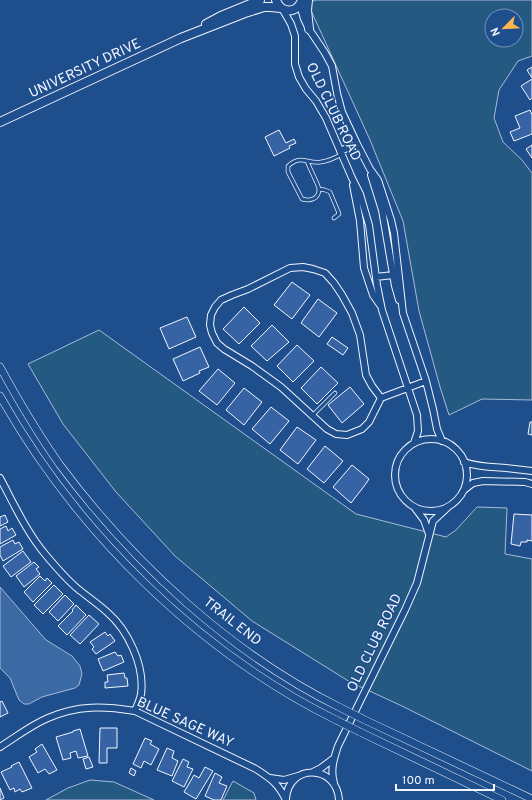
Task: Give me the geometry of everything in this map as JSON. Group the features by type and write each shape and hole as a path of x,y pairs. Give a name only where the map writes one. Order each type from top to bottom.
{"main road":[{"name":"UNIVERSITY DRIVE","path":"181,38 221,16 260,0"},
{"path":"276,0 278,6 282,9"},
{"name":"UNIVERSITY DRIVE","path":"0,122 181,38 264,7 287,11 293,10 303,1"},
{"path":"303,1 307,10 309,29"}],"street":[{"name":"OLD CLUB ROAD","path":"282,9 291,24 295,36 295,64 299,77 326,118 360,194 369,225 382,310 417,415 418,431 414,443"},
{"name":"OLD CLUB ROAD","path":"309,29 332,66 342,112 370,169 378,180 394,233 403,313"},
{"path":"341,153 357,144"},
{"name":"OLD CLUB ROAD","path":"370,169 382,210 395,286 426,381 436,429 442,441"},
{"name":"OLD CLUB ROAD","path":"352,178 360,221 364,268 373,295 382,310"},
{"path":"381,398 366,375 360,335 352,314 342,295 325,273 304,267 290,268 248,289 221,300 215,307 211,315 210,325 212,334 217,343 268,377 327,429 336,434 347,435 362,429 369,422 381,398 426,381"},
{"path":"376,277 393,275"},
{"name":"TRAIL END","path":"0,368 22,406 60,464 88,499 119,536 160,578 199,614 280,674 325,700 532,799"},
{"name":"TRAIL END","path":"0,396 24,437 67,496 128,567 149,588 189,623 232,657 314,710 502,800"},
{"path":"414,508 427,512 435,512 454,503 464,490 467,476 464,462 450,444 436,439 422,440 407,448 397,463 395,475 397,489 402,497 424,520 429,534"},
{"path":"464,462 482,467 529,471 525,482"},
{"path":"0,478 22,520 44,553 77,588 118,622 127,635 134,648 141,678 141,693 135,711"},
{"path":"464,490 473,483 483,481 525,482 532,484"},
{"name":"OLD CLUB ROAD","path":"339,800 332,777 334,759 338,746 396,630 417,583 433,521 448,507"},
{"name":"BLUE SAGE WAY","path":"0,747 47,718 65,712 83,708 100,707 135,711 256,769 270,778 278,786 286,800"},
{"path":"270,778 284,780 313,772 334,759"},
{"path":"313,772 325,775 334,783"},
{"path":"286,800 291,783 301,775"}],"lane":[{"path":"307,161 319,189 314,199 308,201 302,199 288,172 288,166 296,160 321,162 332,159 341,153"},
{"path":"319,189 330,192 339,214 334,218"},
{"path":"312,416 335,393"}],"shaded area":[{"path":"315,0 532,0 532,56 518,61 499,90 494,118 503,142 522,160 532,173 532,400 482,399 449,415 419,311 403,221 370,140 308,4"},
{"path":"99,330 356,514 446,537 456,530 477,507 507,508 505,554 532,559 532,771 402,706 350,682 252,621 175,556 116,492 63,424 28,364"},
{"path":"0,587 46,640 72,656 80,666 82,674 79,685 75,688 42,697 29,704 24,704 19,700 10,678 0,668"},
{"path":"90,780 114,782 154,800 46,800 68,788"},
{"path":"233,781 254,793 256,800 223,800"}],"building":[{"path":"532,67 532,78 527,70"},
{"path":"532,79 532,98 530,100 521,86"},
{"path":"530,110 532,115 532,134 514,141 510,132 520,128 515,116"},
{"path":"279,130 286,143 294,139 296,143 289,146 290,148 274,156 265,137"},
{"path":"532,145 532,158 526,149"},
{"path":"292,282 310,295 292,319 274,305"},
{"path":"318,299 337,313 319,337 301,323"},
{"path":"244,307 260,323 239,344 223,329"},
{"path":"187,317 196,337 169,349 160,328"},
{"path":"272,325 289,342 267,361 251,346"},
{"path":"332,337 348,348 343,355 327,344"},
{"path":"297,345 314,361 293,382 277,366"},
{"path":"200,347 209,367 199,371 200,373 183,381 173,359"},
{"path":"321,367 338,383 317,404 301,388"},
{"path":"218,369 235,383 217,405 199,391"},
{"path":"350,387 364,404 342,423 328,405"},
{"path":"244,388 262,402 244,425 226,410"},
{"path":"271,407 289,421 270,444 252,429"},
{"path":"530,422 532,422 532,435 528,434"},
{"path":"297,427 316,440 298,464 280,450"},
{"path":"325,446 343,461 324,483 307,469"},
{"path":"352,465 369,479 351,503 333,487"},
{"path":"514,514 532,515 532,541 527,540 527,542 521,542 520,546 511,544"},
{"path":"5,515 8,522 0,526 0,517"},
{"path":"6,526 8,531 12,528 16,535 0,544 0,529"},
{"path":"13,540 15,544 19,542 23,549 3,561 0,555 0,547"},
{"path":"23,551 31,562 11,577 3,566"},
{"path":"34,562 39,567 36,569 40,574 24,587 16,576"},
{"path":"40,576 45,581 47,578 52,583 33,602 24,592"},
{"path":"54,585 63,594 43,614 34,605"},
{"path":"65,595 74,604 58,621 49,612"},
{"path":"76,605 86,615 67,635 58,626 73,611 72,610"},
{"path":"89,615 99,624 80,644 70,635"},
{"path":"105,632 108,636 110,634 115,641 96,654 92,649 94,647 90,642"},
{"path":"115,652 118,656 121,655 124,662 103,671 98,659"},
{"path":"124,673 125,678 127,678 128,686 105,688 105,682 108,682 107,675"},
{"path":"2,701 8,713 0,717 0,702"},
{"path":"100,728 117,728 117,748 107,748 107,763 99,763"},
{"path":"80,729 88,756 78,758 76,751 70,753 71,758 63,760 56,737"},
{"path":"145,738 152,741 150,744 159,749 151,765 144,761 141,768 133,764"},
{"path":"42,744 57,770 49,774 45,769 38,773 29,757 37,752 35,749"},
{"path":"167,748 174,751 172,758 178,761 172,776 157,770"},
{"path":"89,757 93,767 86,769 83,759"},
{"path":"183,759 189,762 187,767 193,769 184,787 172,781"},
{"path":"19,762 32,788 22,792 20,789 15,792 14,788 10,790 1,772"},
{"path":"205,767 213,771 196,799 184,792 194,775 199,778"},
{"path":"131,768 136,771 134,776 129,773"},
{"path":"215,773 222,777 219,783 227,786 221,800 214,800 205,796"},
{"path":"0,788 4,798 0,800"}]}
